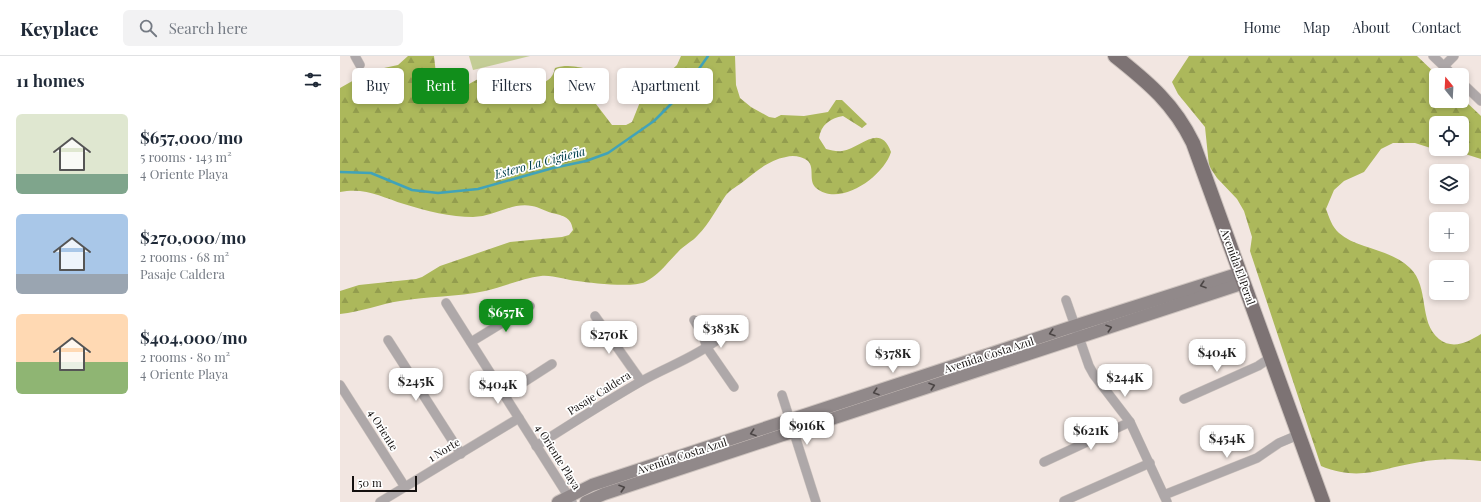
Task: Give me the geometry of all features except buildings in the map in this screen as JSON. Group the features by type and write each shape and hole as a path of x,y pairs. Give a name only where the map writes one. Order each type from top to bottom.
{"main road":[{"name":"Avenida El Peral","path":"1115,56 1156,89 1173,109 1187,130 1323,502"}],"street":[{"path":"355,56 360,65"},
{"path":"1433,56 1444,66 1454,56"},
{"path":"1469,90 1481,101"},
{"name":"Avenida Costa Azul","path":"586,502 790,427 1074,326 1242,278"},
{"name":"Avenida Costa Azul","path":"566,500 592,485 790,427 1079,338 1242,278"},
{"path":"1066,300 1074,326 1094,375 1130,422 1166,499 1257,458 1279,443 1298,435"},
{"name":"4 Oriente Playa","path":"446,303 519,418 566,500"},
{"path":"472,342 530,306"},
{"path":"595,316 641,382"},
{"path":"694,320 703,335 707,348 734,388"},
{"path":"388,340 462,454"},
{"name":"Pasaje Caldera","path":"536,446 676,362 694,356 717,340"},
{"path":"1184,398 1258,366 1270,358"},
{"path":"504,395 552,364"},
{"name":"4 Oriente","path":"340,385 405,487"},
{"path":"782,395 790,427 816,502"},
{"name":"1 Norte","path":"380,502 462,454 519,418"},
{"path":"1044,462 1130,422"},
{"path":"1064,501 1150,463"}],"green space":[{"path":"408,56 434,56 435,68 412,68 412,104 469,104 469,84 477,80 477,104 546,104 546,81 551,78 554,72 554,104 596,104 612,125 626,125 632,122 639,104 713,104 713,68 674,68 677,65 681,56 735,56 736,85 740,98 751,107 769,117 775,118 781,115 804,116 828,112 836,100 842,100 867,124 862,128 843,116 830,120 822,129 819,138 826,149 842,151 870,139 876,138 887,143 891,152 880,171 871,179 848,192 837,194 826,193 816,188 812,182 810,164 803,158 788,156 769,163 728,193 702,231 680,250 659,272 645,282 639,284 592,283 550,276 541,276 485,291 400,301 355,312 340,314 340,291 359,285 416,279 440,266 510,242 562,237 569,235 573,230 571,222 566,218 532,206 517,206 488,215 465,217 447,215 412,207 365,192 340,192 340,88 352,81 352,104 404,104 404,68 384,68 398,65"},
{"path":"469,56 530,56 477,68 473,70"},
{"path":"1189,56 1417,56 1430,68 1429,108 1469,108 1469,105 1481,116 1481,159 1469,155 1469,116 1429,116 1429,147 1415,143 1393,143 1381,149 1364,172 1344,181 1334,190 1326,209 1334,228 1346,238 1393,256 1410,268 1420,285 1428,323 1439,339 1450,344 1460,344 1481,334 1481,461 1443,459 1360,473 1335,471 1321,466 1250,251 1252,237 1244,211 1237,199 1217,178 1209,166 1205,127 1178,94 1172,82"},
{"path":"565,66 584,68 555,68"}],"waterway":[{"name":"Estero La Cigüeña","path":"340,172 371,173 412,190 438,193 478,189 553,168 586,161 608,153 654,121 682,93 708,56"}]}
